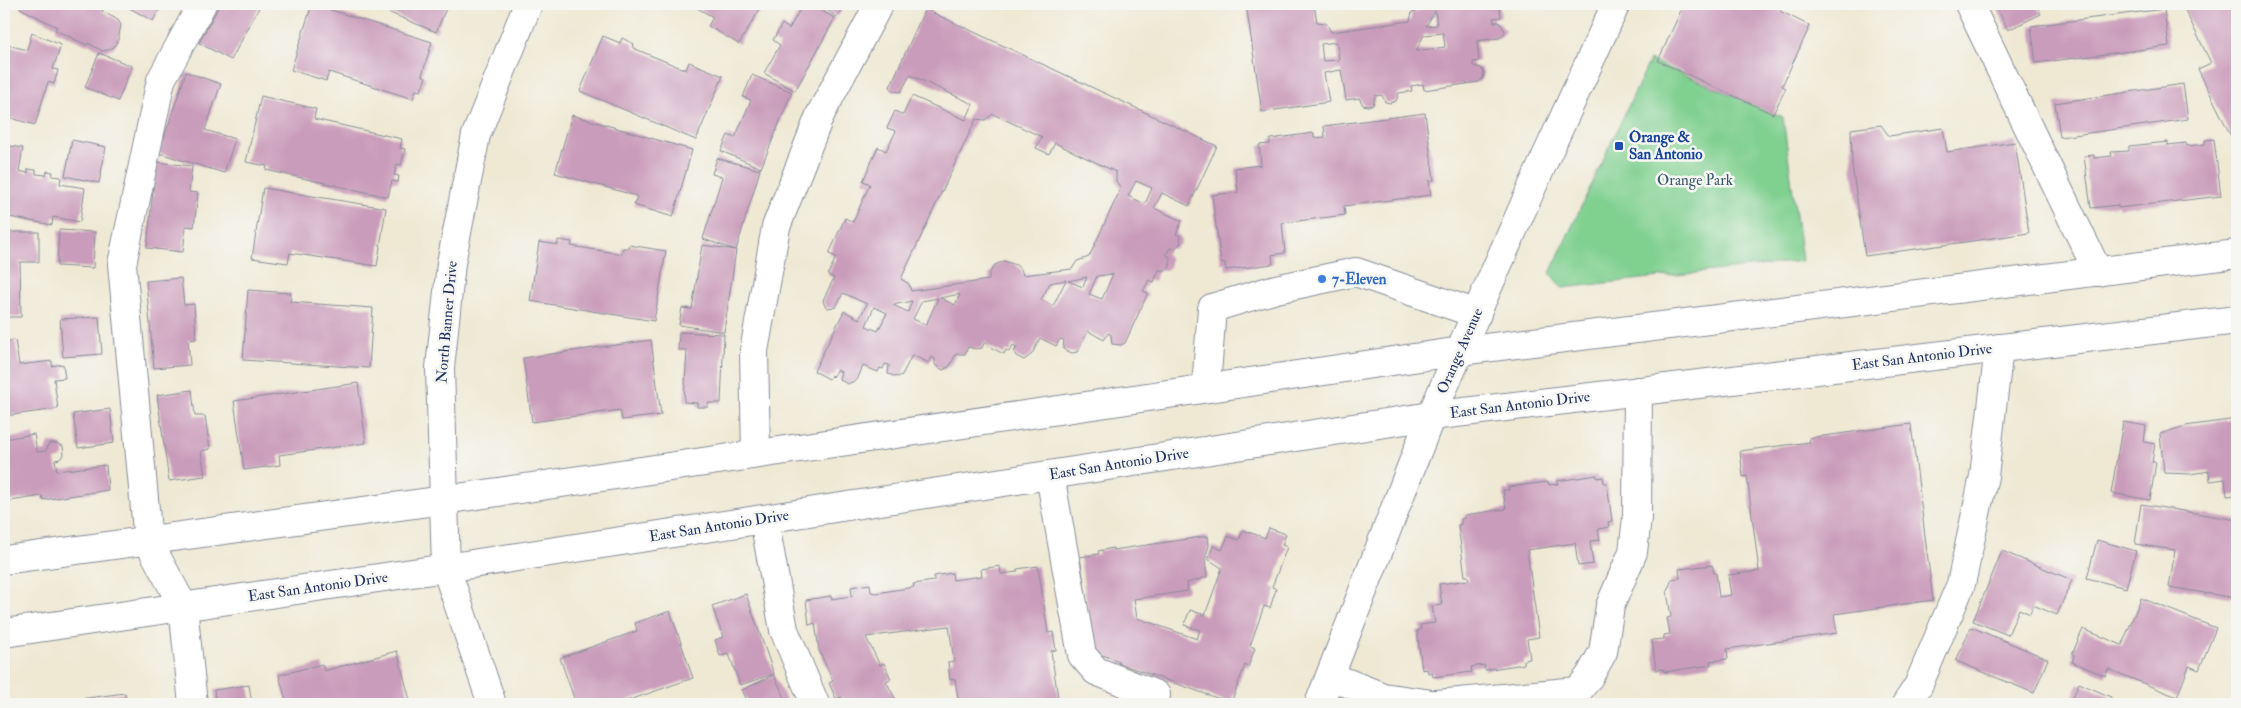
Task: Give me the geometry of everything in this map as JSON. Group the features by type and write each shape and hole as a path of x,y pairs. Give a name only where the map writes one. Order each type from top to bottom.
{"main road":[{"path":"193,704 183,606 148,541 122,264 161,80 202,4"},
{"name":"North Banner Drive","path":"492,704 446,568 440,368 451,263 476,135 528,4"},
{"path":"756,454 754,351 776,227 820,115 879,4"},
{"name":"Orange Avenue","path":"1319,704 1431,416 1533,185 1616,4"},
{"path":"1969,4 2098,272"},
{"path":"4,560 444,500 1461,351 2237,254"},
{"path":"1206,388 1212,308 1276,289 1356,272 1476,314"},
{"name":"East San Antonio Drive","path":"4,633 446,568 1431,416 2237,320"},
{"path":"1906,704 1918,686 1961,584 1984,476 1999,348"},
{"path":"1437,704 1578,691 1589,677 1603,652 1610,606 1633,552 1637,518 1638,391"},
{"path":"1050,474 1082,655 1096,672 1156,695"},
{"path":"764,519 784,630 815,704"},
{"path":"1330,676 1383,697 1432,704"}],"green space":[{"name":"Orange Park","path":"1650,60 1783,117 1802,261 1562,288 1550,273"}],"building":[{"path":"22,4 106,4 102,11 118,20 121,25 118,40 114,47 102,51 88,43 87,45 55,30 57,27 20,8"},
{"path":"122,4 162,4 153,21"},
{"path":"220,4 261,4 231,60 199,43"},
{"path":"312,4 432,42 422,75 426,77 421,91 416,90 413,99 329,72 326,81 291,70"},
{"path":"368,4 448,4 436,32"},
{"path":"690,4 763,4 739,44 708,26 713,17"},
{"path":"803,4 809,4 835,18 795,91 764,73 780,45 773,40 782,24 789,29"},
{"path":"819,4 847,4 837,17"},
{"path":"1246,4 1314,4 1317,22 1326,23 1331,32 1410,21 1412,12 1423,9 1426,4 1439,4 1437,6 1499,4 1501,17 1493,18 1494,22 1499,22 1505,31 1499,38 1477,41 1479,61 1473,62 1473,66 1481,68 1484,73 1483,78 1479,82 1424,90 1423,84 1411,86 1412,91 1399,93 1396,101 1385,102 1382,95 1375,96 1373,105 1368,106 1363,105 1359,98 1346,100 1341,70 1324,73 1329,102 1262,112","holes":["1435,11 1437,25 1426,26","1443,33 1445,47 1416,51 1424,35","1337,42 1339,60 1323,61 1321,44"]},
{"path":"1684,4 1784,4 1780,11 1810,26 1782,86 1786,88 1773,114 1658,61"},
{"path":"1995,4 2036,4 2041,14 2008,30"},
{"path":"2182,4 2237,4 2237,148 2198,69 2211,63"},
{"path":"925,9 1217,146 1189,206 1162,193 1154,208 1182,221 1176,234 1180,236 1181,243 1174,249 1170,248 1166,254 1170,257 1170,267 1166,270 1159,270 1154,282 1149,280 1143,291 1148,293 1125,343 1121,345 1112,344 1111,335 1108,333 1104,340 1088,331 1077,352 1072,353 1063,349 1064,340 1060,339 1056,346 1040,338 1032,354 1024,360 1016,356 1014,352 1017,347 1013,345 1009,352 1006,350 1004,354 988,346 985,341 982,348 968,347 965,354 956,354 950,366 943,370 935,365 935,359 932,357 929,363 912,355 902,375 897,377 888,374 889,365 885,364 883,369 880,368 878,372 863,366 857,380 847,384 839,379 841,372 837,370 833,377 831,375 829,379 814,371 844,311 859,319 867,304 843,293 836,307 827,308 823,300 834,278 828,275 836,257 829,254 845,218 853,222 870,184 863,181 878,147 886,151 896,131 887,128 895,111 903,115 912,96 966,120 973,104 910,75 901,92 893,91 890,87","holes":["993,114 1042,137 1036,148 1049,154 1055,143 1116,172 1116,181 1121,188 1089,257 1077,261 1072,269 1023,275 1021,269 1016,265 1004,261 995,265 989,274 989,280 911,291 909,284 901,279 976,119 985,120","1136,181 1152,188 1145,204 1128,196","1113,274 1102,299 1089,294 1097,276","1087,277 1083,287 1068,281","1066,280 1053,306 1041,300 1050,283","960,294 955,305 940,298","938,298 926,325 913,319 922,301","912,301 908,312 893,305","874,307 887,313 878,331 866,326"]},
{"path":"2164,9 2169,46 2036,63 2031,26"},
{"path":"32,33 61,45 53,69 58,70 54,84 48,82 35,125 4,116 4,44 27,50"},
{"path":"603,36 620,43 622,38 634,44 633,48 686,70 689,62 723,76 696,140 580,91"},
{"path":"99,53 132,66 118,101 85,87"},
{"path":"186,72 221,84 205,130 235,139 224,173 159,153"},
{"path":"752,75 792,92 761,168 721,151 728,135 735,138 751,100 743,97"},
{"path":"2183,84 2188,119 2060,137 2055,103"},
{"path":"261,96 316,109 314,119 402,139 400,148 405,149 401,165 397,164 394,175 399,176 398,182 392,181 388,197 266,170 267,166 246,162"},
{"path":"1425,113 1434,180 1429,181 1431,195 1344,206 1345,215 1282,223 1285,253 1272,255 1273,264 1226,270 1225,263 1221,263 1212,195 1238,192 1235,168 1261,165 1259,145 1270,144 1270,139 1314,133 1314,138 1325,137 1324,126"},
{"path":"572,115 692,150 673,217 634,205 637,196 555,173"},
{"path":"1881,125 1889,136 1943,128 1947,152 2015,142 2029,233 1865,256 1852,165 1851,129"},
{"path":"2214,139 2221,196 2118,208 2118,205 2091,208 2084,156 2094,155 2094,158 2112,156 2111,152 2129,151 2129,146 2168,142 2168,145 2186,143 2187,146 2205,144 2205,140"},
{"path":"72,140 106,147 99,183 65,176"},
{"path":"4,145 23,148 19,171 28,173 28,169 36,170 36,174 46,175 47,171 53,172 52,176 61,177 60,184 85,188 80,222 53,217 52,225 4,216"},
{"path":"717,158 760,170 736,250 703,239 722,177 712,174"},
{"path":"156,162 192,166 189,192 198,193 194,227 186,226 183,252 147,248"},
{"path":"263,188 386,208 377,266 290,253 288,263 252,258"},
{"path":"59,230 95,232 93,268 57,266"},
{"path":"4,232 39,232 39,262 20,262 21,317 4,317"},
{"path":"558,240 572,242 571,246 622,254 623,248 628,248 629,245 666,251 654,321 530,301 539,242 558,245"},
{"path":"702,245 736,250 724,332 679,325 682,308 692,309"},
{"path":"181,278 184,305 194,304 196,339 188,340 190,365 154,368 146,281"},
{"path":"248,290 291,293 290,302 373,308 369,368 243,360"},
{"path":"99,317 102,354 63,357 60,319"},
{"path":"679,332 724,334 721,403 708,403 708,407 697,407 697,403 684,402 687,350 678,350"},
{"path":"15,340 19,365 52,361 52,366 63,364 65,378 54,379 58,409 4,416 4,342"},
{"path":"651,340 661,415 622,420 620,410 532,422 523,358"},
{"path":"358,383 366,443 279,455 280,465 244,470 234,401"},
{"path":"192,390 195,416 205,416 210,449 201,451 205,476 169,481 157,395"},
{"path":"110,409 114,443 78,448 73,414"},
{"path":"2237,419 2237,495 2227,496 2225,479 2210,481 2209,471 2190,474 2164,473 2160,434 2185,426"},
{"path":"2123,422 2146,426 2144,442 2155,444 2152,462 2156,462 2150,500 2111,493"},
{"path":"1911,424 1933,600 1834,614 1837,633 1727,649 1728,659 1710,661 1711,665 1664,672 1664,669 1656,670 1652,640 1664,639 1664,635 1670,634 1667,618 1671,617 1667,591 1672,579 1680,578 1679,569 1712,565 1714,573 1716,573 1719,597 1731,595 1728,575 1759,571 1747,476 1743,477 1740,451 1810,442 1809,438"},
{"path":"34,434 37,452 46,451 49,443 63,446 64,455 60,459 55,460 57,471 106,465 108,490 43,500 42,496 4,502 4,439"},
{"path":"1597,475 1597,478 1603,477 1604,483 1607,483 1612,521 1608,522 1609,527 1598,529 1600,540 1590,541 1593,564 1578,566 1575,543 1527,550 1539,637 1527,639 1530,659 1524,660 1524,664 1485,670 1484,665 1471,667 1472,672 1433,677 1432,673 1428,673 1427,669 1422,670 1417,631 1421,630 1420,625 1435,623 1432,606 1442,605 1439,584 1469,580 1468,576 1465,576 1458,525 1461,524 1461,519 1465,518 1465,515 1506,509 1503,490 1509,490 1508,487 1548,482 1549,485 1558,484 1557,481"},
{"path":"2141,504 2237,520 2237,585 2235,598 2169,587 2175,550 2135,544"},
{"path":"1269,528 1286,534 1282,545 1287,547 1272,587 1276,589 1270,608 1264,606 1250,646 1255,648 1248,667 1245,665 1231,703 1118,663 1119,661 1094,652 1080,557 1099,554 1098,551 1113,548 1113,550 1208,536 1209,546 1205,559 1207,577 1187,583 1188,591 1134,599 1137,618 1197,639 1200,630 1184,625 1190,610 1205,615 1222,568 1208,559 1213,546 1222,550 1228,536 1239,540 1243,530 1265,538"},
{"path":"2097,540 2136,551 2126,588 2087,578"},
{"path":"2002,551 2072,580 2057,615 2033,605 2030,614 2019,609 2008,635 1973,621"},
{"path":"1000,566 1001,574 1017,572 1017,569 1038,566 1048,633 1053,632 1056,650 1051,651 1059,704 959,704 955,679 950,680 948,662 954,661 949,626 866,637 880,665 884,663 891,679 886,681 898,704 845,704 842,697 836,699 829,683 833,681 819,650 815,623 809,625 806,600 831,596 831,599 852,596 851,587 870,584 871,592 876,593 914,587 913,584 934,581 934,576 952,573 953,580 982,576 981,569"},
{"path":"746,594 774,674 740,685 729,654 720,656 715,640 723,637 712,606"},
{"path":"2141,598 2216,628 2199,670 2189,666 2177,697 2108,669 2106,676 2072,662 2074,655 2072,654 2083,629 2122,645"},
{"path":"670,611 693,678 618,704 576,704 560,658 637,631 635,623"},
{"path":"1971,627 2048,659 2034,693 1956,661"},
{"path":"397,651 411,704 287,704 279,675 322,664 324,671"},
{"path":"774,675 788,704 749,704 742,690"},
{"path":"2079,683 2111,697 2110,700 2118,704 2070,704"},
{"path":"249,685 252,704 216,704 214,690"},
{"path":"125,693 126,704 49,704 49,703"},
{"path":"1122,696 1145,704 1118,704"}],"place":[{"name":"Orange & San Antonio","path":"1619,146"},
{"name":"7-Eleven","path":"1322,279"}]}
